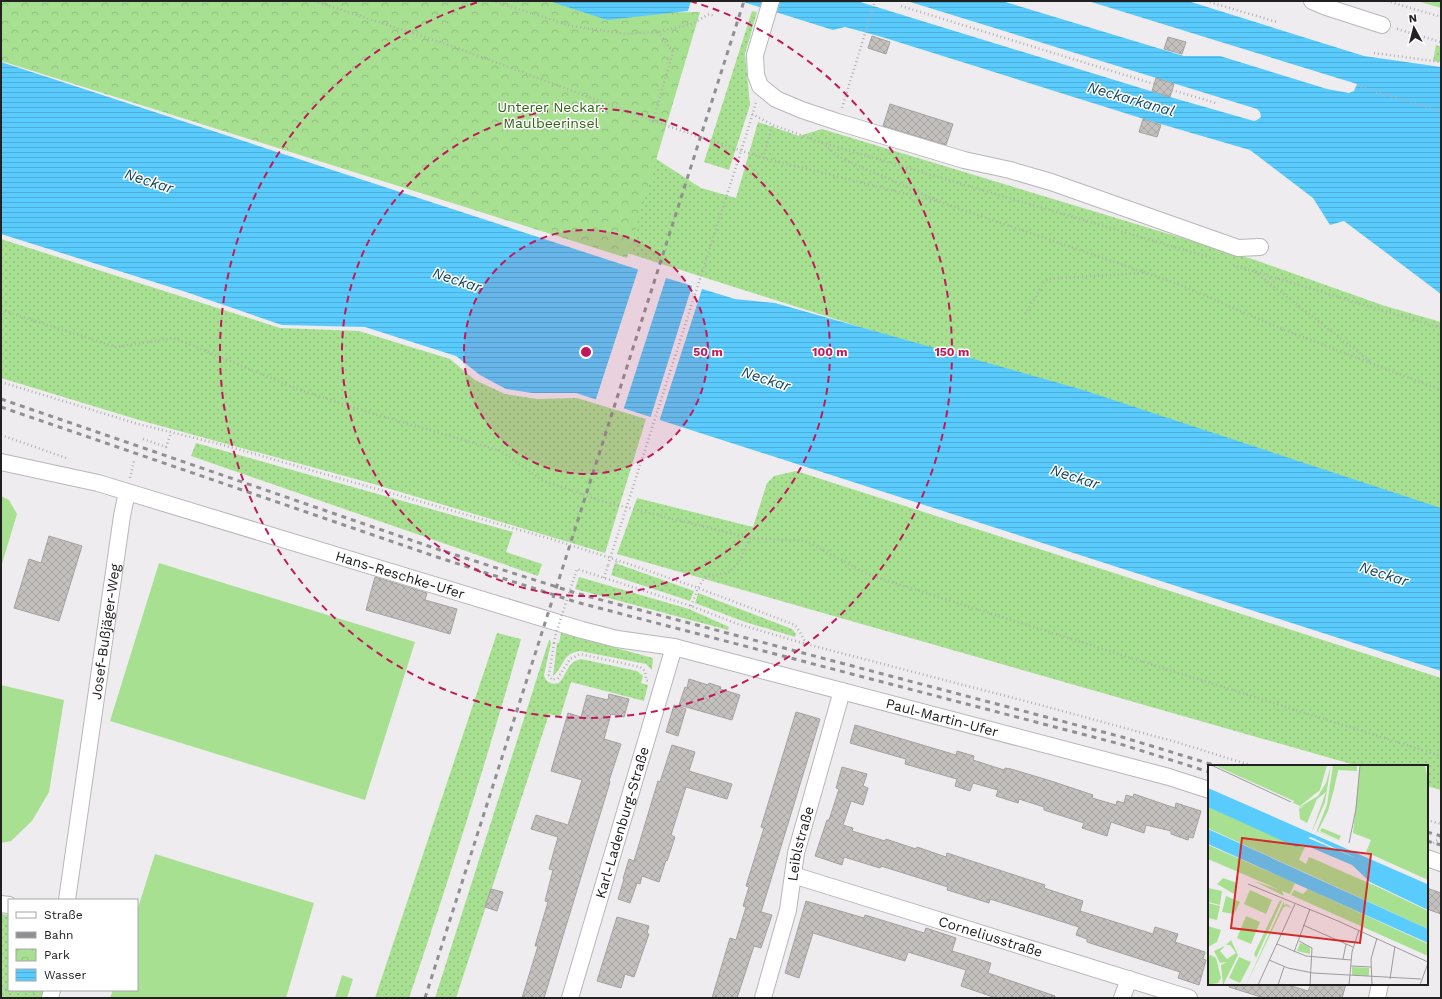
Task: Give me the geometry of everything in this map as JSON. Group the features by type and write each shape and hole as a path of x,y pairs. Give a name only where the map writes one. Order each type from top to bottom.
{"street":[{"path":"771,1 755,55 756,75 760,86 776,100 838,122 964,160 1010,170 1051,182 1238,248 1260,247"},
{"path":"1312,1 1382,25"},
{"path":"1,462 98,483 127,492"},
{"name":"Hans-Reschke-Ufer","path":"127,492 582,630 617,639 674,647"},
{"name":"Josef-Bußjäger-Weg","path":"67,899 122,516 127,492"},
{"name":"Paul-Martin-Ufer","path":"674,647 1162,775 1208,790"},
{"name":"Karl-Ladenburg-Straße","path":"570,998 674,647"},
{"name":"Leiblstraße","path":"763,998 788,910 796,854 842,691"},
{"path":"1428,858 1441,863"},
{"name":"Corneliusstraße","path":"793,876 1189,998"},
{"path":"1122,998 1129,980"},
{"path":"1377,998 1380,985"}],"path":[{"path":"314,1 452,46 653,121 763,158 944,203"},
{"path":"492,1 572,26 625,34 658,32 692,24 709,14 714,16"},
{"path":"838,122 875,1"},
{"path":"1206,1 1277,22"},
{"path":"1387,1 1441,17"},
{"path":"901,6 1154,84"},
{"path":"1382,25 1441,42"},
{"path":"653,121 673,52 658,32"},
{"path":"1374,53 1441,62"},
{"path":"1357,86 1441,111"},
{"path":"1172,90 1216,103"},
{"path":"752,114 773,125 820,142 1219,260"},
{"path":"604,578 750,123"},
{"path":"763,158 773,125"},
{"path":"820,142 840,157 944,203 1178,284 1282,329 1441,390"},
{"path":"1226,262 1441,328"},
{"path":"1253,271 1373,364"},
{"path":"1025,314 1048,279 1145,272"},
{"path":"1,310 116,347 174,338 300,390 361,410 501,451 542,480 601,501 750,538 806,541 869,576 1441,756"},
{"path":"1,382 72,405 172,433 227,446 444,508 617,560 698,588 795,625 806,644"},
{"path":"143,439 166,447 172,433"},
{"path":"132,469 134,461"},
{"path":"691,606 698,588 705,577 729,572 739,562 750,538"},
{"path":"614,570 617,560"},
{"path":"640,667 580,654 570,659 558,678 552,680 548,675 556,633 577,570 691,606 738,624 806,644 1059,710 1176,742 1249,765"},
{"path":"1428,820 1441,824"},
{"path":"21,991 51,994"}],"green space":[{"path":"1,1 647,153 701,188 736,198 758,122 799,136 822,129 1255,260 1385,306 1441,322 1441,515 1071,394 1,54"},
{"name":"Unterer Neckar: Maulbeerinsel","path":"1,1 581,1 621,13 700,12 627,258 1,61"},
{"path":"1417,1 1441,1 1441,8"},
{"path":"752,11 757,12 745,54 750,105 729,170 704,162"},
{"path":"1436,45 1441,47 1441,62 1433,61"},
{"path":"1,239 280,328 359,331 450,359 475,380 505,394 537,399 577,398 646,419 605,553 370,483 139,420 1,378"},
{"path":"196,443 513,532 506,552 542,564 538,576 191,456"},
{"path":"796,471 1441,678 1441,790 1428,786 1428,765 1355,765 617,554 637,498 753,527 767,483 774,476"},
{"path":"1,496 9,500 17,514 1,567"},
{"path":"159,563 415,642 365,800 110,721"},
{"path":"615,563 694,591 690,601 611,575"},
{"path":"579,577 689,609 729,627 728,630 575,589"},
{"path":"698,593 792,629 796,634 795,637 745,622 695,603"},
{"path":"497,633 521,639 495,729 439,909 409,998 375,998"},
{"path":"561,633 653,658 652,670 646,664 580,651 569,655 553,676 557,643 559,643"},
{"path":"549,640 551,643 544,675 548,682 554,684 559,683 570,665 576,660 581,659 637,671 643,676 641,683 648,685 644,701 571,682 560,717 549,714 456,998 435,998"},
{"path":"1,685 64,700 49,792 32,821 11,841 1,843"},
{"path":"155,854 314,903 286,998 110,998 113,991 138,991 138,908"},
{"path":"1,914 8,915 8,991 43,991 42,998 1,998"},
{"path":"342,975 353,979 347,998 335,998"}],"water":[{"path":"549,1 691,1 688,11 607,20"},
{"name":"Neckarkanal","path":"740,1 857,1 1170,97 1254,121 1261,117 1260,112 1257,109 907,1 1002,1 1184,56 1220,56 1327,89 1349,93 1354,91 1357,84 1088,1 1188,1 1364,56 1441,67 1441,294 1344,221 1330,225 1313,198 1250,150 1147,120 882,37 845,27 833,30"},
{"name":"Neckar","path":"1,62 627,266 735,299 775,303 1080,389 1441,508 1441,671 576,393 532,393 506,389 480,375 456,356 365,327 282,325 186,292 1,234"}],"pier":[{"path":"639,267 667,275 623,411 595,402"},
{"path":"693,283 703,286 659,422 650,419"}],"building":[{"path":"872,36 890,42 886,54 868,48"},
{"path":"1168,37 1186,42 1182,54 1164,49"},
{"path":"1156,78 1174,84 1170,97 1152,91"},
{"path":"890,104 953,124 946,145 883,126"},
{"path":"1143,119 1161,125 1157,137 1139,132"},
{"path":"49,536 82,546 59,621 14,608 29,559 41,563"},
{"path":"375,577 427,593 425,600 457,609 450,634 366,610"},
{"path":"689,679 708,685 709,683 721,687 720,689 740,695 732,720 679,705 685,687 687,688"},
{"path":"609,694 629,699 624,717 611,714 604,739 621,744 544,998 522,998 538,946 535,946 548,902 545,901 553,870 549,869 558,837 531,829 536,815 568,825 582,780 551,771 568,713 581,717 587,695 608,700"},
{"path":"674,705 686,709 678,736 666,732"},
{"path":"796,712 820,719 761,912 772,915 761,948 754,946 737,998 712,998 730,938 736,940 746,907 743,906 749,887 746,886 764,828 761,827"},
{"path":"855,725 956,755 957,751 974,756 973,760 1004,770 1005,768 1011,769 1051,781 1093,795 1092,798 1116,805 1117,801 1124,803 1126,795 1133,797 1134,794 1175,808 1176,803 1201,811 1193,838 1189,837 1188,840 1171,834 1171,831 1146,825 1144,833 1111,822 1107,836 1082,828 1084,823 1044,810 1044,807 1019,799 1018,803 996,796 998,790 973,783 970,791 955,786 957,779 905,764 906,759 850,743"},
{"path":"672,745 695,752 689,771 732,784 727,799 686,787 671,835 675,837 659,882 642,876 640,884 637,883 630,903 618,899 623,879 629,859 634,861 658,781 660,782"},
{"path":"842,767 867,774 863,786 868,788 863,805 851,801 843,825 853,828 852,831 885,841 886,839 916,849 917,847 946,857 947,853 1045,885 1044,888 1083,901 1080,911 1153,934 1155,927 1178,934 1175,942 1205,952 1203,959 1206,960 1199,985 1178,978 1180,972 1087,942 1087,939 1076,935 1079,927 990,899 989,903 947,890 948,887 881,866 880,868 844,857 842,865 815,856 839,789 836,788"},
{"path":"1428,888 1441,893 1441,914 1428,909"},
{"path":"491,889 503,892 497,911 485,907"},
{"path":"806,901 864,918 865,915 924,933 926,928 956,938 952,951 991,963 988,973 1055,996 1055,998 996,998 961,986 966,970 908,952 905,961 813,933 799,978 785,973"},
{"path":"617,917 649,926 647,933 649,934 634,977 625,974 621,988 597,981"},
{"path":"1229,985 1288,985 1308,991 1311,985 1346,985 1342,998 1264,998 1229,987"}],"railway":[{"path":"425,998 744,1"},
{"path":"1,399 440,550 579,594 1122,737 1214,765"},
{"path":"1,407 437,557 576,602 1120,744 1208,772"},
{"path":"1428,832 1441,836"},
{"path":"1428,841 1441,845"}]}
